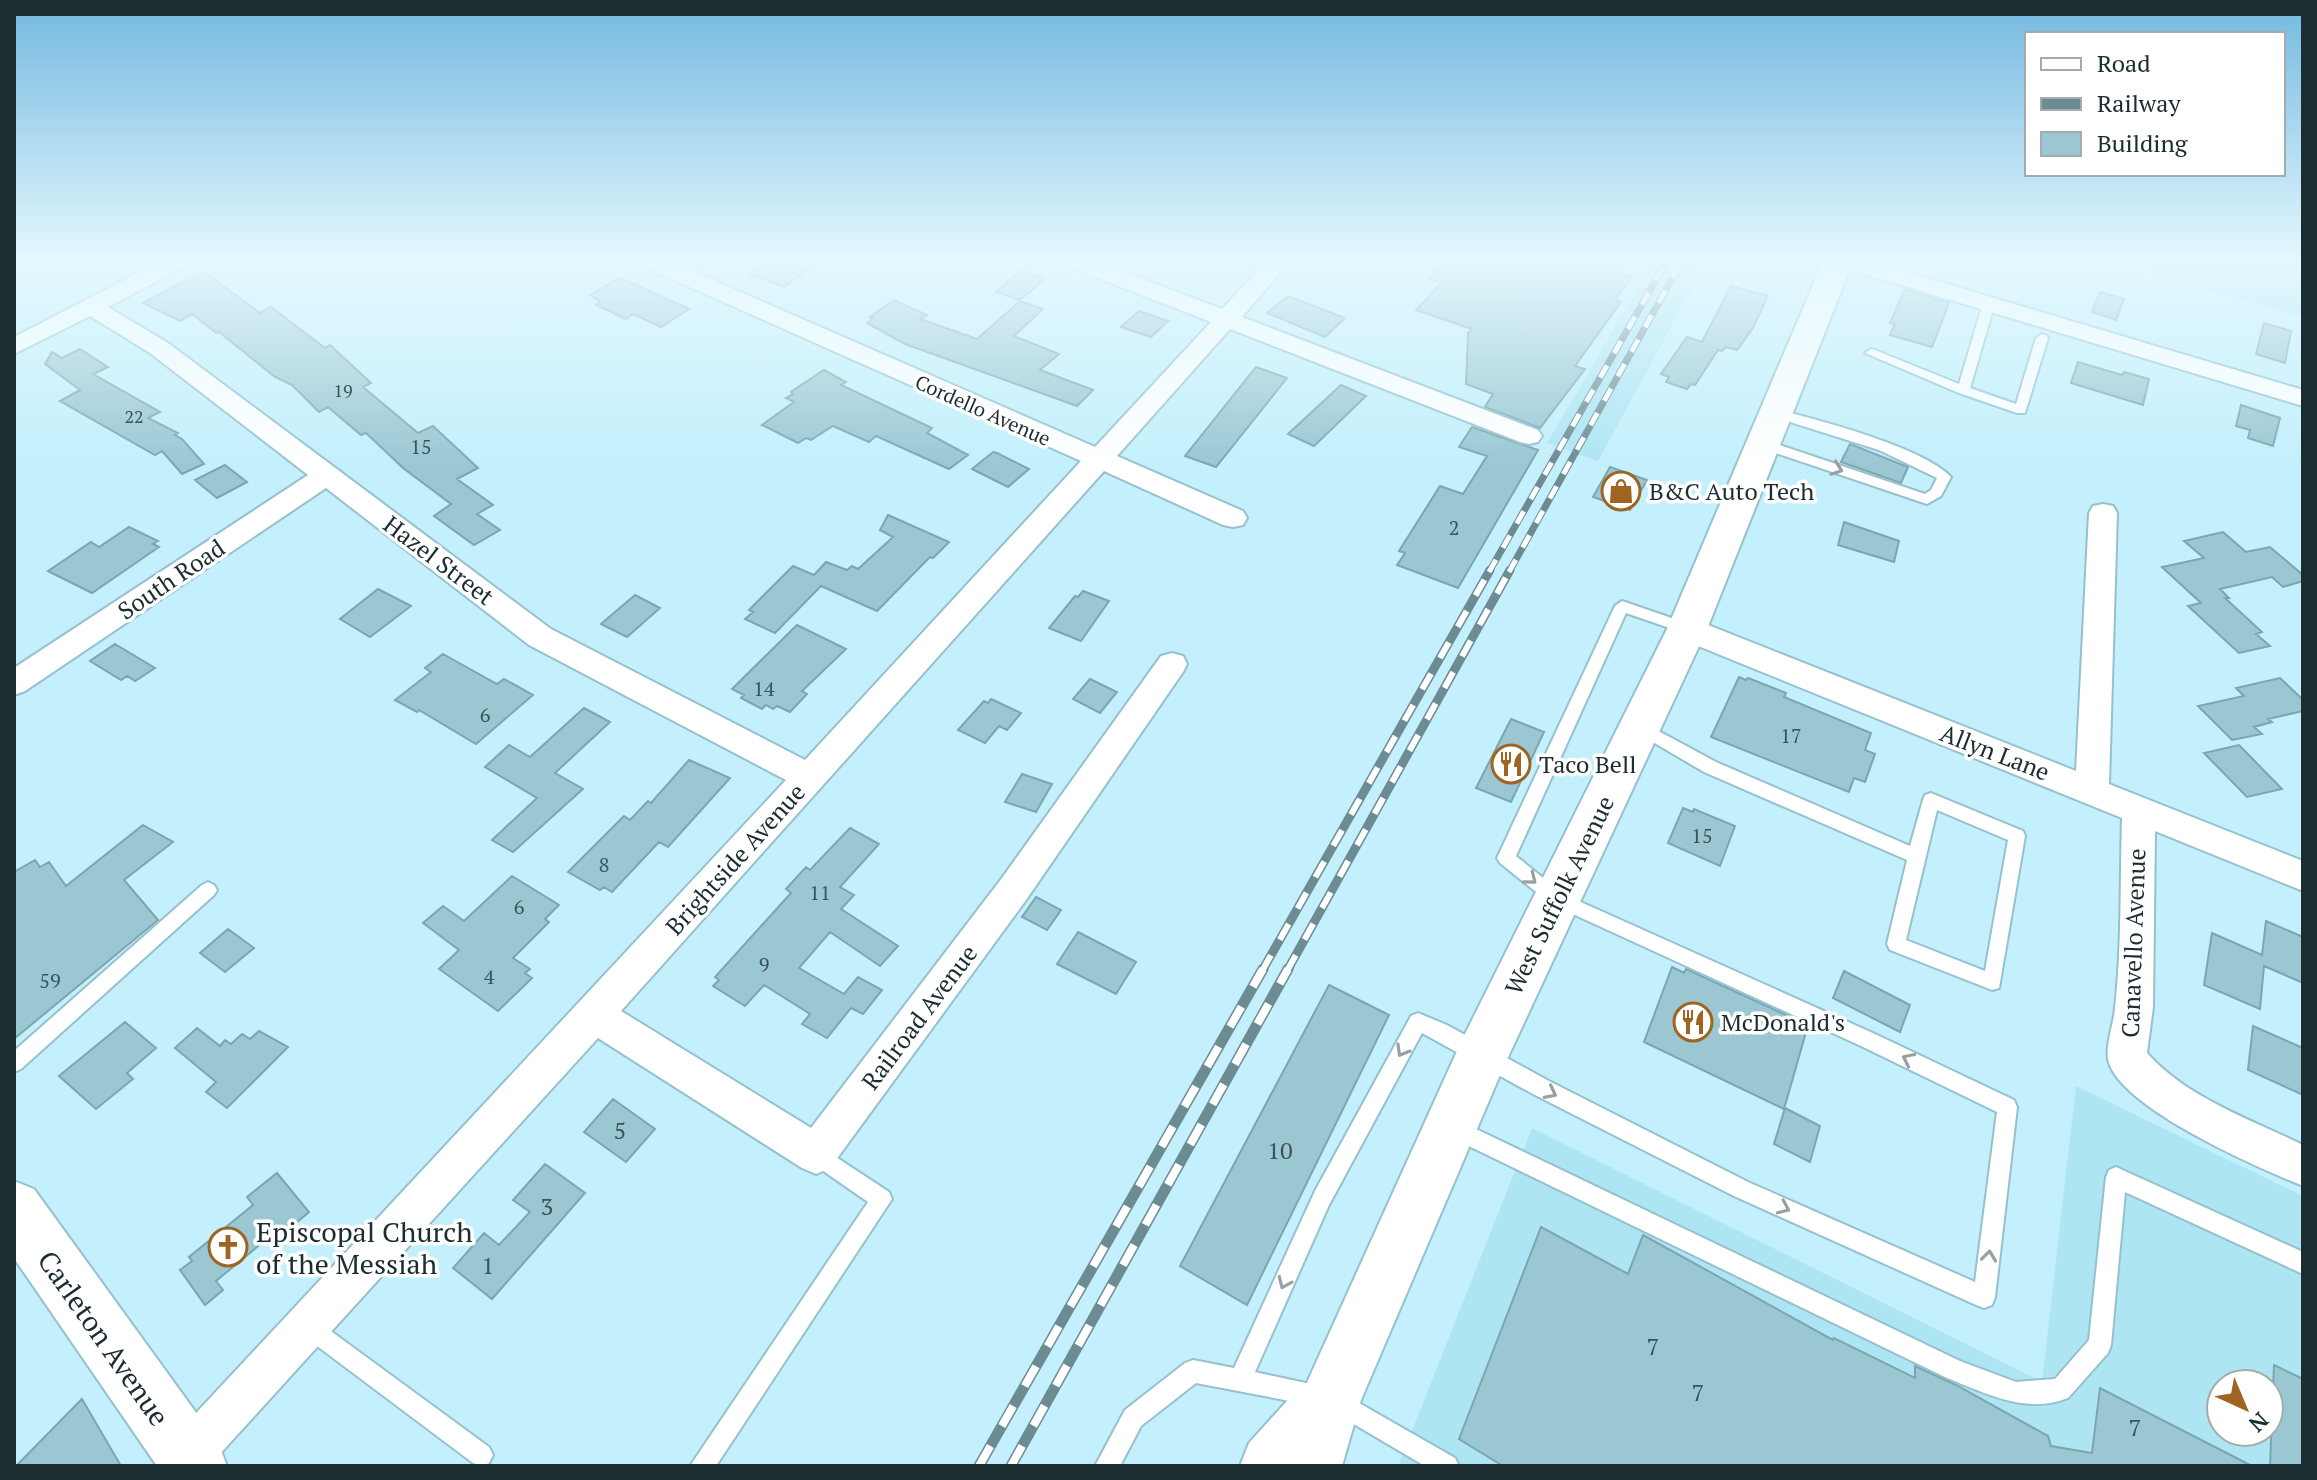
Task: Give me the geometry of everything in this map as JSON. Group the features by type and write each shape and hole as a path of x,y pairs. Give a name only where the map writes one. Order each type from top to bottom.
{"main road":[{"name":"West Suffolk Avenue","path":"1310,1466 1331,1398 1482,1056 1687,629 1810,328"},
{"name":"Carleton Avenue","path":"14,1209 191,1461"},
{"name":"West Suffolk Avenue","path":"1272,1466 1331,1398"}],"street":[{"path":"14,347 50,328"},
{"name":"Hazel Street","path":"126,328 159,348 540,637 809,777"},
{"name":"Cordello Avenue","path":"801,328 1233,518"},
{"name":"Brightside Avenue","path":"191,1461 307,1325 594,1015 1219,328"},
{"path":"1250,328 1529,436"},
{"path":"2072,328 2303,398"},
{"name":"South Road","path":"14,683 327,475"},
{"path":"2092,790 2103,513"},
{"name":"Allyn Lane","path":"1687,629 2303,876"},
{"name":"Railroad Avenue","path":"816,1154 1014,889 1172,664"},
{"name":"Canavello Avenue","path":"2139,811 2134,1007 2127,1059 2151,1086 2189,1110 2303,1166"},
{"path":"594,1015 816,1154"}],"lane":[{"path":"1963,390 1982,328"},
{"path":"1871,353 2021,410 2042,338"},
{"path":"1769,428 1879,446 1928,466 1944,477 1936,493 1927,499 1769,428"},
{"path":"1240,1380 1322,1198 1418,1022 1741,1189 1984,1297 2007,1107 1868,1040 1557,899 1506,858 1622,606 1687,629"},
{"path":"1640,727 1710,767 1916,856"},
{"path":"1931,800 2017,836 1992,982 1896,944 1916,856 1931,800"},
{"path":"14,1063 208,890"},
{"path":"1451,1127 1955,1370 2016,1393 2060,1390 2100,1345 2116,1177 2303,1263"},
{"path":"702,1466 882,1199 816,1154"},
{"path":"307,1325 481,1455"},
{"path":"1107,1466 1133,1418 1193,1371 1331,1398 1447,1466"}],"shaded area":[{"path":"1614,328 1670,328 1598,461 1547,443"},
{"path":"2076,1086 2303,1196 2303,1466 1398,1466 1532,1128 2042,1382"}],"building":[{"path":"210,328 299,328 325,348 330,345 371,383 363,387 418,433 433,426 478,468 457,479 493,505 477,514 500,530 474,545 434,516 451,504 403,468 366,433 361,435 328,407 319,412 292,385 275,377 219,332"},
{"path":"876,328 946,328 977,339 989,328 1023,328 1014,336 1059,354 1040,370 1093,390 1077,406 905,344"},
{"path":"1124,328 1160,328 1151,337"},
{"path":"1303,328 1334,328 1325,337"},
{"path":"1469,328 1602,328 1575,366 1585,369 1540,428 1485,407 1493,394 1466,384 1468,333 1472,329"},
{"path":"1709,328 1753,328 1737,350 1726,347 1718,350 1695,385 1691,384 1687,389 1666,382 1669,377 1661,374 1687,337 1702,342"},
{"path":"1893,328 1939,328 1932,347 1890,335"},
{"path":"2263,328 2291,331 2285,363 2256,354"},
{"path":"80,349 108,367 93,374 160,412 148,418 178,433 175,435 204,464 182,474 162,451 155,455 60,401 80,390 45,364 52,352 62,358"},
{"path":"2078,362 2149,379 2143,405 2071,383"},
{"path":"1256,367 1287,378 1216,467 1185,456"},
{"path":"824,370 846,382 841,385 932,428 927,433 968,455 949,469 876,436 869,442 833,426 811,440 806,438 798,443 762,425 794,402 786,398 793,394 791,392"},
{"path":"1341,385 1366,396 1314,446 1288,434"},
{"path":"2241,405 2280,418 2273,446 2248,438 2250,430 2236,426"},
{"path":"1472,427 1538,450 1458,588 1397,565 1405,553 1399,551 1440,486 1463,494 1487,456 1459,447"},
{"path":"1850,444 1908,467 1901,483 1841,462"},
{"path":"993,452 1029,469 1008,487 972,469"},
{"path":"225,465 247,482 217,498 195,480"},
{"path":"1610,467 1647,480 1630,510 1593,497"},
{"path":"888,515 949,542 877,611 821,586 775,633 745,619 753,612 749,610 793,566 814,575 826,562 847,570 852,566 858,569 893,537 880,530"},
{"path":"1844,522 1899,541 1894,562 1838,545"},
{"path":"129,527 158,541 153,544 159,547 92,593 48,571 91,542 99,547"},
{"path":"2223,532 2246,552 2270,547 2303,575 2303,581 2283,587 2272,577 2220,589 2229,598 2225,598 2262,632 2256,634 2270,646 2239,653 2188,606 2201,603 2162,567 2204,558 2184,541"},
{"path":"378,589 411,606 370,637 340,619"},
{"path":"1083,591 1109,601 1081,641 1049,628 1075,596 1078,597"},
{"path":"635,595 660,608 627,637 601,624"},
{"path":"797,625 846,649 802,691 807,694 790,712 777,706 773,709 766,705 762,709 741,698 744,695 732,689"},
{"path":"115,644 155,668 135,681 127,676 121,680 90,661"},
{"path":"443,654 497,684 504,679 533,695 476,744 419,710 417,712 395,700 431,672 425,668"},
{"path":"1739,677 1786,693 1784,697 1871,733 1865,750 1875,754 1865,782 1854,778 1849,792 1711,737"},
{"path":"2280,678 2303,700 2303,711 2268,719 2272,722 2254,727 2262,734 2232,740 2198,706 2244,696 2236,688"},
{"path":"1090,679 1117,692 1100,713 1073,699"},
{"path":"991,699 1021,713 1007,730 999,726 985,743 958,730 984,701 988,703"},
{"path":"584,708 610,722 555,773 583,789 513,852 492,840 537,798 485,767 509,745 530,757"},
{"path":"1511,719 1544,732 1511,802 1476,788"},
{"path":"2239,745 2282,789 2247,797 2204,753"},
{"path":"689,760 730,778 668,847 659,842 612,892 604,887 600,890 568,872 624,816 630,820 648,801 651,803"},
{"path":"1022,774 1052,784 1036,812 1005,802"},
{"path":"1683,808 1693,812 1694,809 1735,826 1720,866 1668,843"},
{"path":"143,825 173,842 124,880 158,920 14,1039 14,872 35,860 40,867 49,862 66,886"},
{"path":"850,828 879,844 840,887 854,895 841,909 898,946 880,966 830,932 799,968 844,994 858,977 882,990 863,1014 851,1008 827,1038 802,1024 810,1014 764,985 745,1006 713,986 719,980 715,977 791,893 786,889 806,867 810,870"},
{"path":"512,876 559,905 545,919 549,922 513,958 530,969 525,973 532,978 498,1011 439,969 459,950 423,923 443,906 464,921"},
{"path":"1036,897 1061,910 1047,930 1022,917"},
{"path":"2266,921 2303,937 2303,983 2264,966 2260,1009 2204,985 2212,933 2262,955"},
{"path":"228,929 254,948 225,972 200,953"},
{"path":"1078,932 1136,962 1116,994 1057,964"},
{"path":"1672,967 1684,973 1686,969 1808,1025 1784,1109 1644,1042"},
{"path":"1844,971 1910,1005 1900,1032 1833,998"},
{"path":"1329,985 1389,1015 1247,1305 1180,1266"},
{"path":"125,1022 156,1048 127,1073 133,1079 96,1109 59,1076"},
{"path":"2253,1026 2303,1048 2303,1095 2248,1070"},
{"path":"197,1028 220,1046 225,1040 231,1044 242,1034 250,1039 259,1031 288,1047 227,1108 206,1092 216,1082 175,1048"},
{"path":"613,1099 655,1129 626,1162 584,1132"},
{"path":"1785,1108 1820,1126 1810,1162 1774,1144"},
{"path":"545,1164 585,1193 492,1299 453,1268 484,1233 499,1245 530,1212 513,1200"},
{"name":"Episcopal Church of the Messiah","path":"277,1173 309,1212 278,1238 274,1233 216,1281 223,1290 205,1305 180,1270 192,1261 189,1257 253,1205 247,1197"},
{"path":"1541,1227 1628,1274 1643,1235 1833,1340 1915,1378 1915,1366 1956,1385 2048,1436 2051,1446 2092,1453 2100,1388 2205,1442 2205,1448 2217,1448 2252,1466 1503,1466 1459,1439"},
{"path":"2285,1370 2303,1379 2303,1466 2270,1466 2271,1448 2285,1448"},
{"path":"82,1399 121,1466 16,1466"}],"railway":[{"path":"1489,572 1629,328"},
{"path":"1509,572 1645,328"},
{"path":"1262,971 1490,570"},
{"path":"1287,971 1510,570"},
{"path":"979,1466 1263,969"},
{"path":"1011,1466 1288,969"}],"place":[{"name":"B&C Auto Tech","path":"1621,491"},
{"name":"Taco Bell","path":"1511,764"},
{"name":"McDonald's","path":"1693,1022"},
{"name":"Episcopal Church of the Messiah","path":"228,1247"}]}
